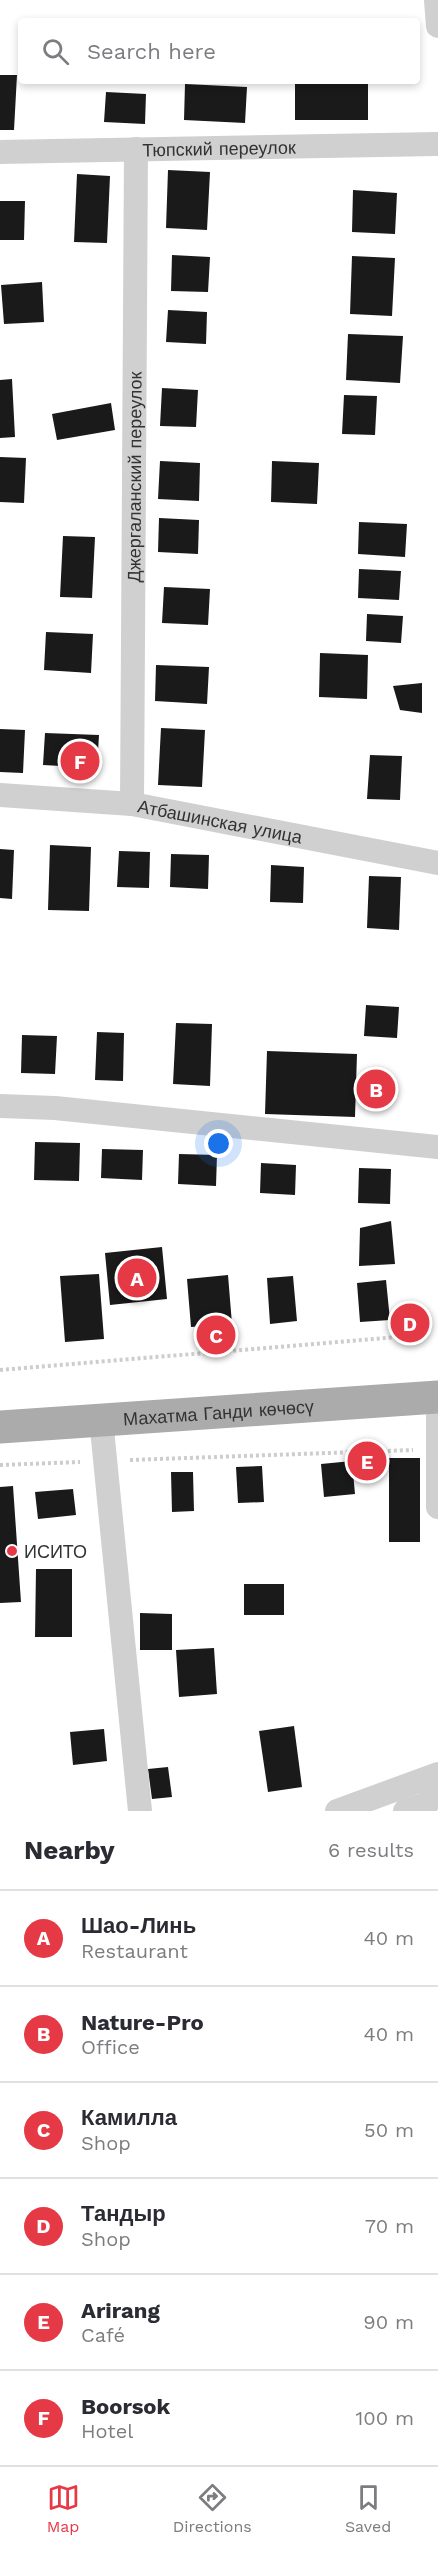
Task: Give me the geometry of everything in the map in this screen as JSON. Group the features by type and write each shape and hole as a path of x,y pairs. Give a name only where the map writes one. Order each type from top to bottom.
{"main road":[{"name":"Махатма Ганди көчөсү","path":"0,1427 438,1397"}],"street":[{"path":"436,0 438,26"},
{"name":"Тюпский переулок","path":"0,152 438,144"},
{"name":"Джергаланский переулок","path":"132,804 136,149"},
{"name":"Атбашинская улица","path":"0,795 132,804 438,863"},
{"path":"0,1106 55,1108 438,1147"},
{"path":"438,1405 438,1507"},
{"path":"101,1419 140,1811"},
{"path":"338,1811 438,1774"}],"path":[{"path":"0,1370 422,1335"},
{"path":"0,1465 422,1450"}],"building":[{"path":"0,75 17,75 14,130 0,130"},
{"path":"185,84 247,87 245,123 184,120"},
{"path":"295,84 368,84 368,120 295,120"},
{"path":"106,92 146,94 145,124 104,122"},
{"path":"168,170 210,172 207,230 166,228"},
{"path":"77,174 110,176 107,243 74,242"},
{"path":"353,190 397,193 395,234 352,232"},
{"path":"0,201 25,201 24,240 0,240"},
{"path":"172,255 210,257 208,292 171,291"},
{"path":"352,256 395,258 392,316 350,314"},
{"path":"42,282 44,322 4,324 1,285"},
{"path":"168,310 207,312 206,344 166,342"},
{"path":"348,334 403,336 400,383 346,380"},
{"path":"12,379 15,437 0,438 0,380"},
{"path":"162,388 198,390 196,427 160,426"},
{"path":"344,395 377,396 375,435 342,434"},
{"path":"111,403 115,430 57,440 52,414"},
{"path":"0,457 26,458 24,503 0,502"},
{"path":"160,461 200,463 199,501 158,499"},
{"path":"272,461 319,463 317,504 271,502"},
{"path":"159,518 199,520 198,554 158,552"},
{"path":"359,522 407,524 405,557 358,554"},
{"path":"63,536 95,537 92,598 60,597"},
{"path":"359,569 401,571 399,600 358,598"},
{"path":"164,587 210,589 208,625 162,623"},
{"path":"367,614 403,616 401,643 366,641"},
{"path":"46,632 93,634 91,673 44,670"},
{"path":"320,653 368,655 367,699 319,697"},
{"path":"156,665 209,667 207,704 155,701"},
{"path":"422,683 422,713 400,710 393,686"},
{"path":"161,728 205,730 202,787 158,785"},
{"path":"0,729 25,730 23,773 0,772"},
{"path":"45,733 99,735 97,768 43,765"},
{"path":"370,755 402,756 400,800 367,799"},
{"path":"50,845 91,847 89,911 48,910"},
{"path":"0,849 14,850 12,899 0,898"},
{"path":"119,851 150,852 149,888 117,887"},
{"path":"171,854 209,855 208,889 170,887"},
{"path":"271,865 304,867 303,903 270,902"},
{"path":"369,876 401,877 399,930 367,928"},
{"path":"366,1005 399,1007 397,1038 364,1036"},
{"path":"176,1023 212,1024 210,1086 173,1084"},
{"path":"97,1032 124,1033 123,1081 95,1080"},
{"path":"22,1035 57,1036 55,1074 21,1073"},
{"path":"267,1051 357,1054 355,1117 265,1114"},
{"path":"35,1142 80,1143 79,1181 34,1180"},
{"path":"102,1149 143,1150 142,1180 101,1178"},
{"path":"179,1154 217,1155 216,1186 178,1184"},
{"path":"261,1163 296,1165 295,1195 260,1193"},
{"path":"359,1168 391,1169 390,1204 358,1203"},
{"path":"391,1221 395,1264 359,1266 360,1228"},
{"path":"162,1247 167,1299 110,1305 105,1253"},
{"path":"99,1274 104,1339 65,1342 60,1276"},
{"path":"228,1275 232,1324 191,1327 187,1279"},
{"path":"293,1276 297,1321 270,1324 267,1278"},
{"path":"386,1280 390,1320 360,1322 357,1283"},
{"path":"389,1458 420,1458 420,1542 389,1542"},
{"path":"352,1461 355,1494 324,1497 321,1464"},
{"path":"262,1466 264,1502 238,1503 236,1467"},
{"path":"171,1472 193,1472 194,1511 172,1512"},
{"path":"13,1486 21,1602 0,1603 0,1487"},
{"path":"73,1489 76,1515 38,1519 35,1492"},
{"path":"36,1569 72,1569 72,1637 35,1637"},
{"path":"244,1584 284,1584 284,1615 244,1615"},
{"path":"140,1613 172,1614 172,1650 140,1650"},
{"path":"214,1648 217,1694 179,1697 176,1650"},
{"path":"294,1726 302,1787 268,1792 259,1731"},
{"path":"104,1729 107,1761 73,1765 70,1732"},
{"path":"168,1767 172,1797 152,1799 148,1769"}],"place":[{"name":"Boorsok","path":"80,761"},
{"name":"Nature-Pro","path":"376,1089"},
{"name":"Шао-Линь","path":"137,1278"},
{"name":"Тандыр","path":"410,1323"},
{"name":"Камилла","path":"216,1335"},
{"name":"Arirang","path":"367,1461"},
{"name":"ИСИТО","path":"12,1551"}]}
